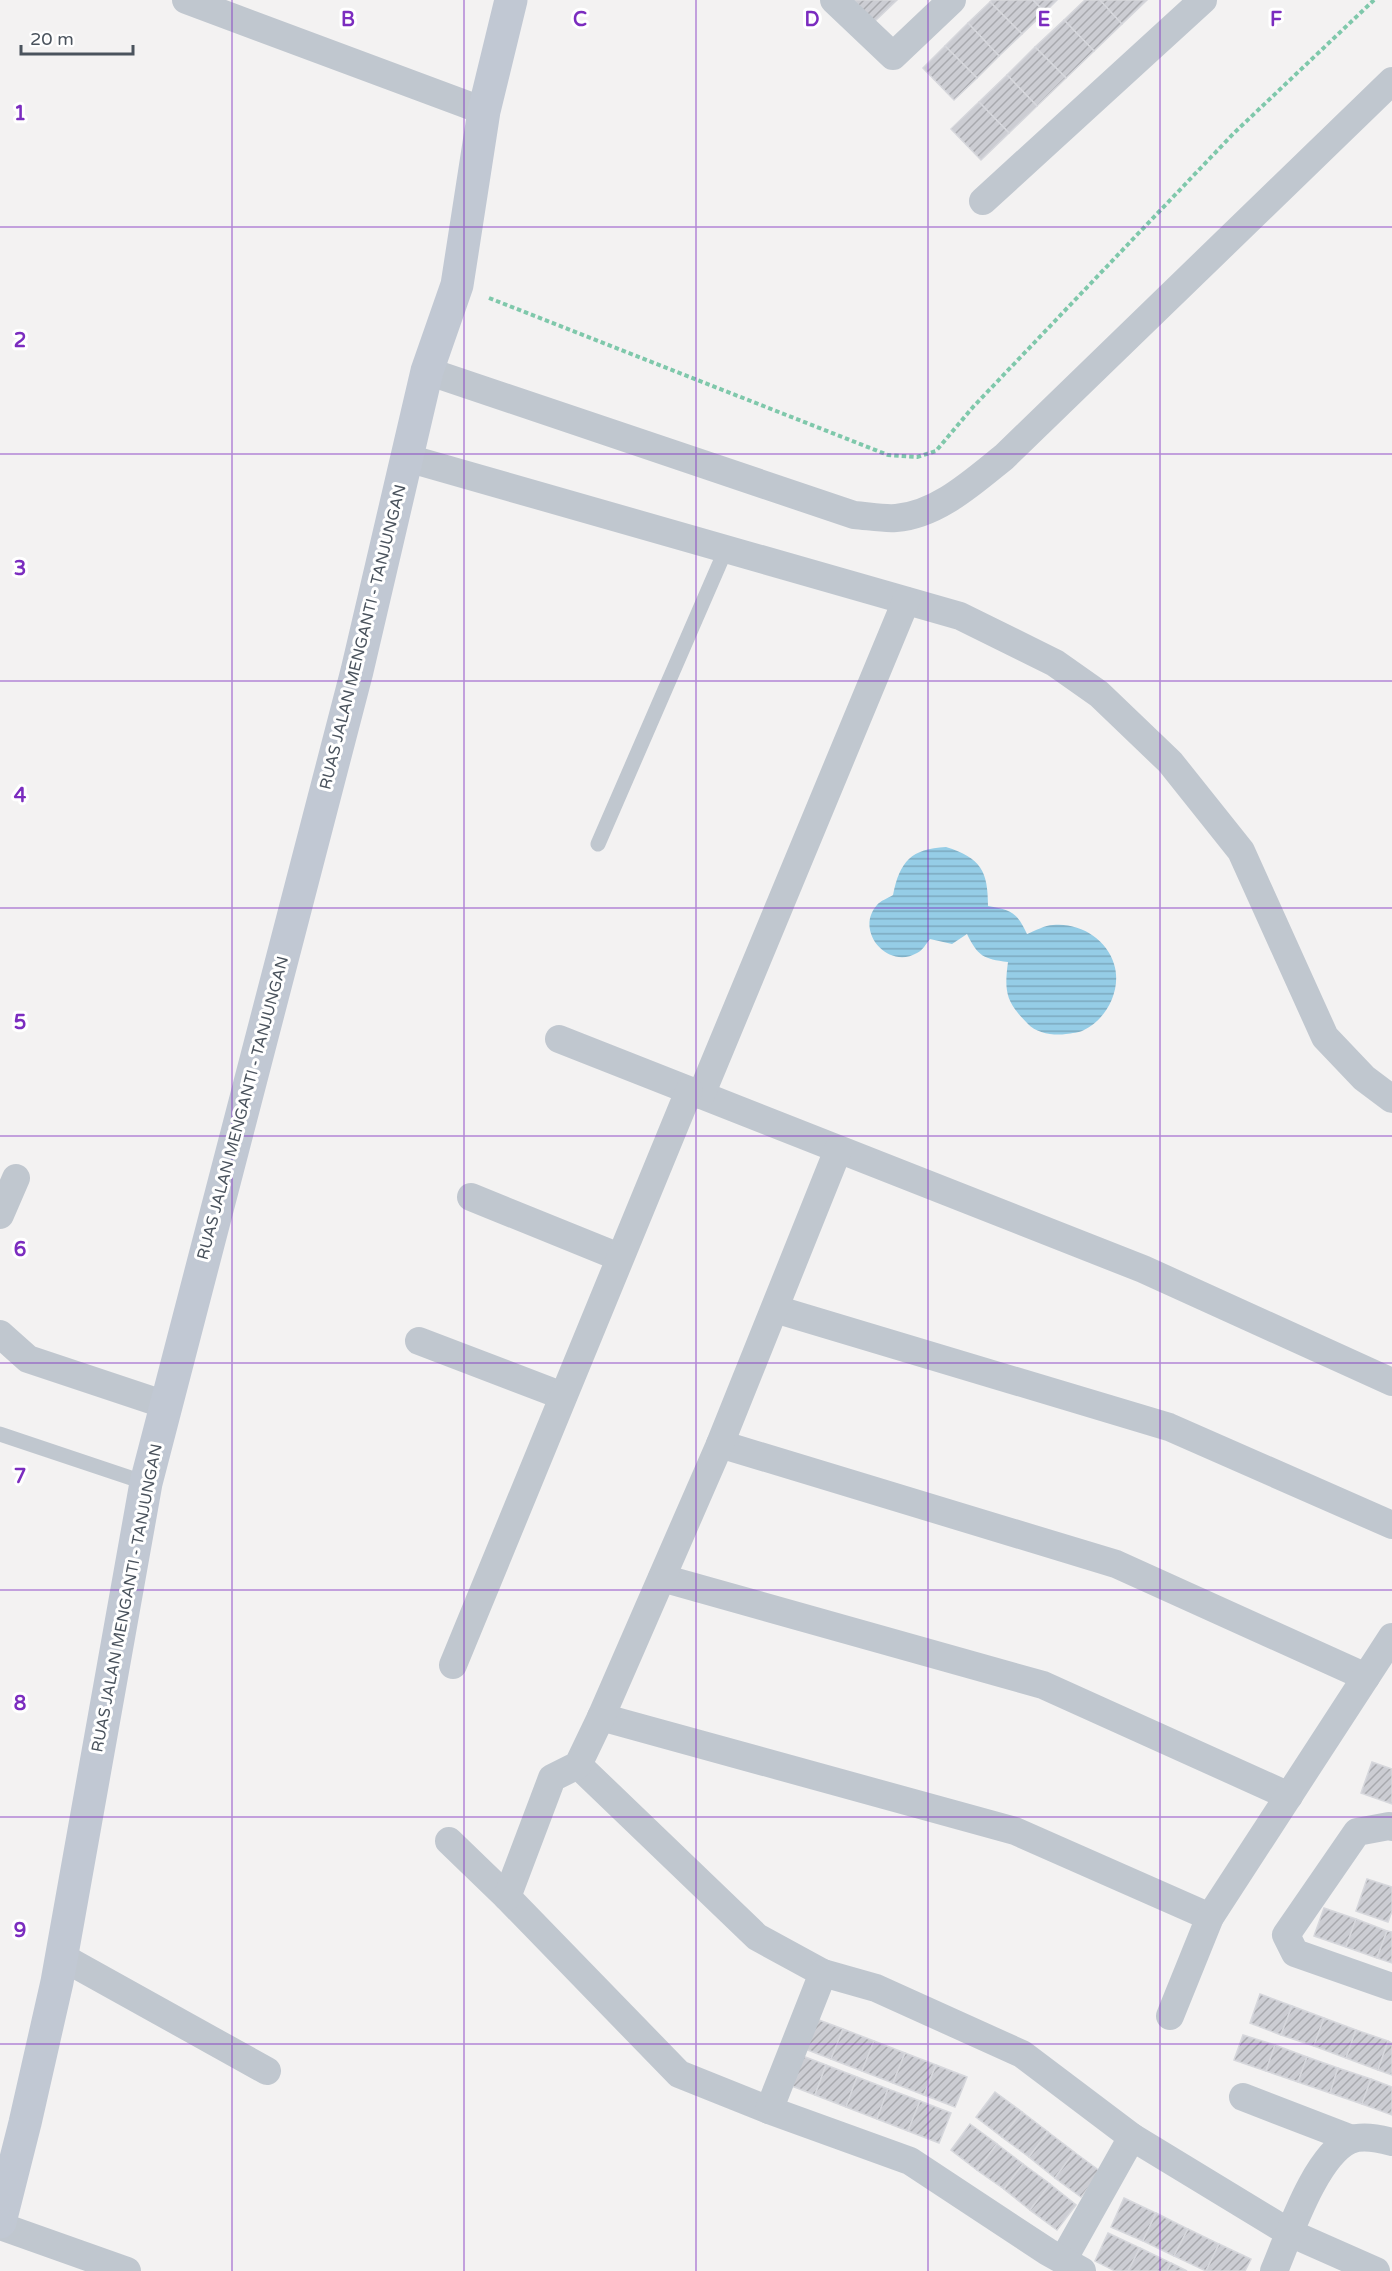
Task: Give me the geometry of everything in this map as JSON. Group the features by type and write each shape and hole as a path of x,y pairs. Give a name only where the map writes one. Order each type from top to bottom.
{"main road":[{"name":"RUAS JALAN MENGANTI - TANJUNGAN","path":"0,2224 28,2112 62,1957 146,1483 354,682 427,371 458,285 484,111 511,0"}],"street":[{"path":"186,0 484,111"},
{"path":"834,0 893,56 952,0"},
{"path":"983,201 1203,0"},
{"path":"427,371 854,515 897,518 927,510 964,489 1004,457 1392,81"},
{"path":"406,458 960,616 1056,663 1099,694 1170,762 1241,851 1325,1037 1364,1078 1392,1099"},
{"path":"453,1665 619,1257 695,1093 906,601"},
{"path":"559,1039 1143,1269 1392,1381"},
{"path":"507,1897 552,1778 578,1765 601,1717 720,1444 838,1150"},
{"path":"0,1215 16,1178"},
{"path":"471,1197 619,1257"},
{"path":"775,1309 1169,1427 1392,1526"},
{"path":"0,1334 28,1359 166,1406"},
{"path":"419,1341 563,1396"},
{"path":"720,1444 1116,1564 1366,1677"},
{"path":"662,1578 1043,1685 1289,1796"},
{"path":"1170,2016 1210,1917 1392,1637"},
{"path":"601,1717 1015,1831 1210,1917"},
{"path":"578,1765 757,1937 823,1973 876,1988 1022,2054 1132,2137 1377,2271"},
{"path":"1392,1827 1357,1832 1286,1935 1295,1953 1392,1987"},
{"path":"449,1841 679,2073 769,2110 910,2161 1072,2266 1132,2137"},
{"path":"62,1957 267,2071"},
{"path":"769,2110 823,1973"},
{"path":"1243,2097 1352,2139 1378,2139 1392,2142"},
{"path":"1274,2271 1309,2189 1330,2154 1352,2139"},
{"path":"0,2224 127,2271"}],"lane":[{"path":"598,844 726,549"},
{"path":"0,1434 146,1483"}],"path":[{"path":"458,285 888,455 917,457 936,451 973,407 1234,133 1374,0"}],"water":[{"path":"946,847 975,861 984,875 988,906 1012,913 1020,921 1027,934 1050,925 1073,926 1091,934 1105,947 1114,964 1116,983 1111,1002 1100,1019 1080,1032 1061,1035 1045,1033 1031,1027 1015,1009 1008,996 1006,981 1008,962 982,955 967,934 952,944 930,939 919,952 906,957 895,956 878,945 869,926 871,915 878,904 893,895 899,873 904,865 916,854"}],"building":[{"path":"854,0 897,0 874,22"},
{"path":"992,0 1033,0 1045,12 1022,34 990,2"},
{"path":"1033,0 1057,0 1045,12"},
{"path":"1085,0 1100,0 1122,24 1094,51 1064,20"},
{"path":"1100,0 1147,0 1122,24"},
{"path":"990,2 1022,34 999,56 968,23"},
{"path":"1064,20 1094,51 1066,78 1035,47"},
{"path":"968,23 999,56 977,78 945,46"},
{"path":"945,46 977,78 954,100 923,68"},
{"path":"1035,47 1066,78 1037,106 1007,75"},
{"path":"1007,75 1037,106 1009,133 979,102"},
{"path":"979,102 1009,133 981,160 951,129"},
{"path":"1372,1762 1392,1769 1392,1804 1361,1793"},
{"path":"1367,1879 1392,1887 1392,1911 1388,1922 1356,1911"},
{"path":"1324,1908 1356,1919 1346,1947 1314,1936"},
{"path":"1356,1919 1387,1931 1377,1958 1346,1947"},
{"path":"1387,1931 1392,1932 1392,1963 1377,1958"},
{"path":"1260,1994 1292,2006 1281,2035 1250,2023"},
{"path":"1292,2006 1324,2018 1314,2046 1281,2035"},
{"path":"811,2017 843,2029 831,2059 800,2047"},
{"path":"1324,2018 1356,2030 1346,2058 1314,2046"},
{"path":"843,2029 874,2041 862,2071 831,2059"},
{"path":"1356,2030 1388,2041 1378,2070 1346,2058"},
{"path":"1243,2035 1275,2045 1266,2071 1234,2060"},
{"path":"874,2041 905,2053 893,2083 862,2071"},
{"path":"1388,2041 1392,2043 1392,2075 1378,2070"},
{"path":"1275,2045 1307,2057 1298,2082 1266,2071"},
{"path":"795,2053 826,2065 815,2095 784,2083"},
{"path":"905,2053 936,2065 924,2095 893,2083"},
{"path":"1307,2057 1338,2068 1330,2093 1298,2082"},
{"path":"826,2065 857,2077 846,2107 815,2095"},
{"path":"936,2065 967,2077 955,2107 924,2095"},
{"path":"1338,2068 1371,2079 1362,2104 1330,2093"},
{"path":"857,2077 888,2089 877,2119 846,2107"},
{"path":"1371,2079 1392,2087 1392,2115 1362,2104"},
{"path":"888,2089 920,2101 908,2131 877,2119"},
{"path":"995,2092 1022,2112 1002,2137 976,2117"},
{"path":"920,2101 951,2113 939,2143 908,2131"},
{"path":"1022,2112 1048,2132 1029,2157 1002,2137"},
{"path":"970,2124 997,2144 977,2170 951,2150"},
{"path":"1048,2132 1074,2152 1055,2178 1029,2157"},
{"path":"997,2144 1023,2164 1004,2189 977,2170"},
{"path":"1074,2152 1101,2172 1081,2197 1055,2178"},
{"path":"1023,2164 1050,2184 1030,2210 1004,2189"},
{"path":"1050,2184 1076,2205 1057,2230 1030,2210"},
{"path":"1124,2198 1156,2213 1143,2241 1111,2227"},
{"path":"1156,2213 1188,2229 1174,2256 1143,2241"},
{"path":"1188,2229 1219,2244 1206,2271 1174,2256"},
{"path":"1108,2233 1140,2248 1128,2271 1115,2271 1095,2261"},
{"path":"1219,2244 1251,2259 1245,2271 1206,2271"},
{"path":"1140,2248 1171,2263 1167,2271 1128,2271"},
{"path":"1171,2263 1187,2271 1167,2271"}]}
